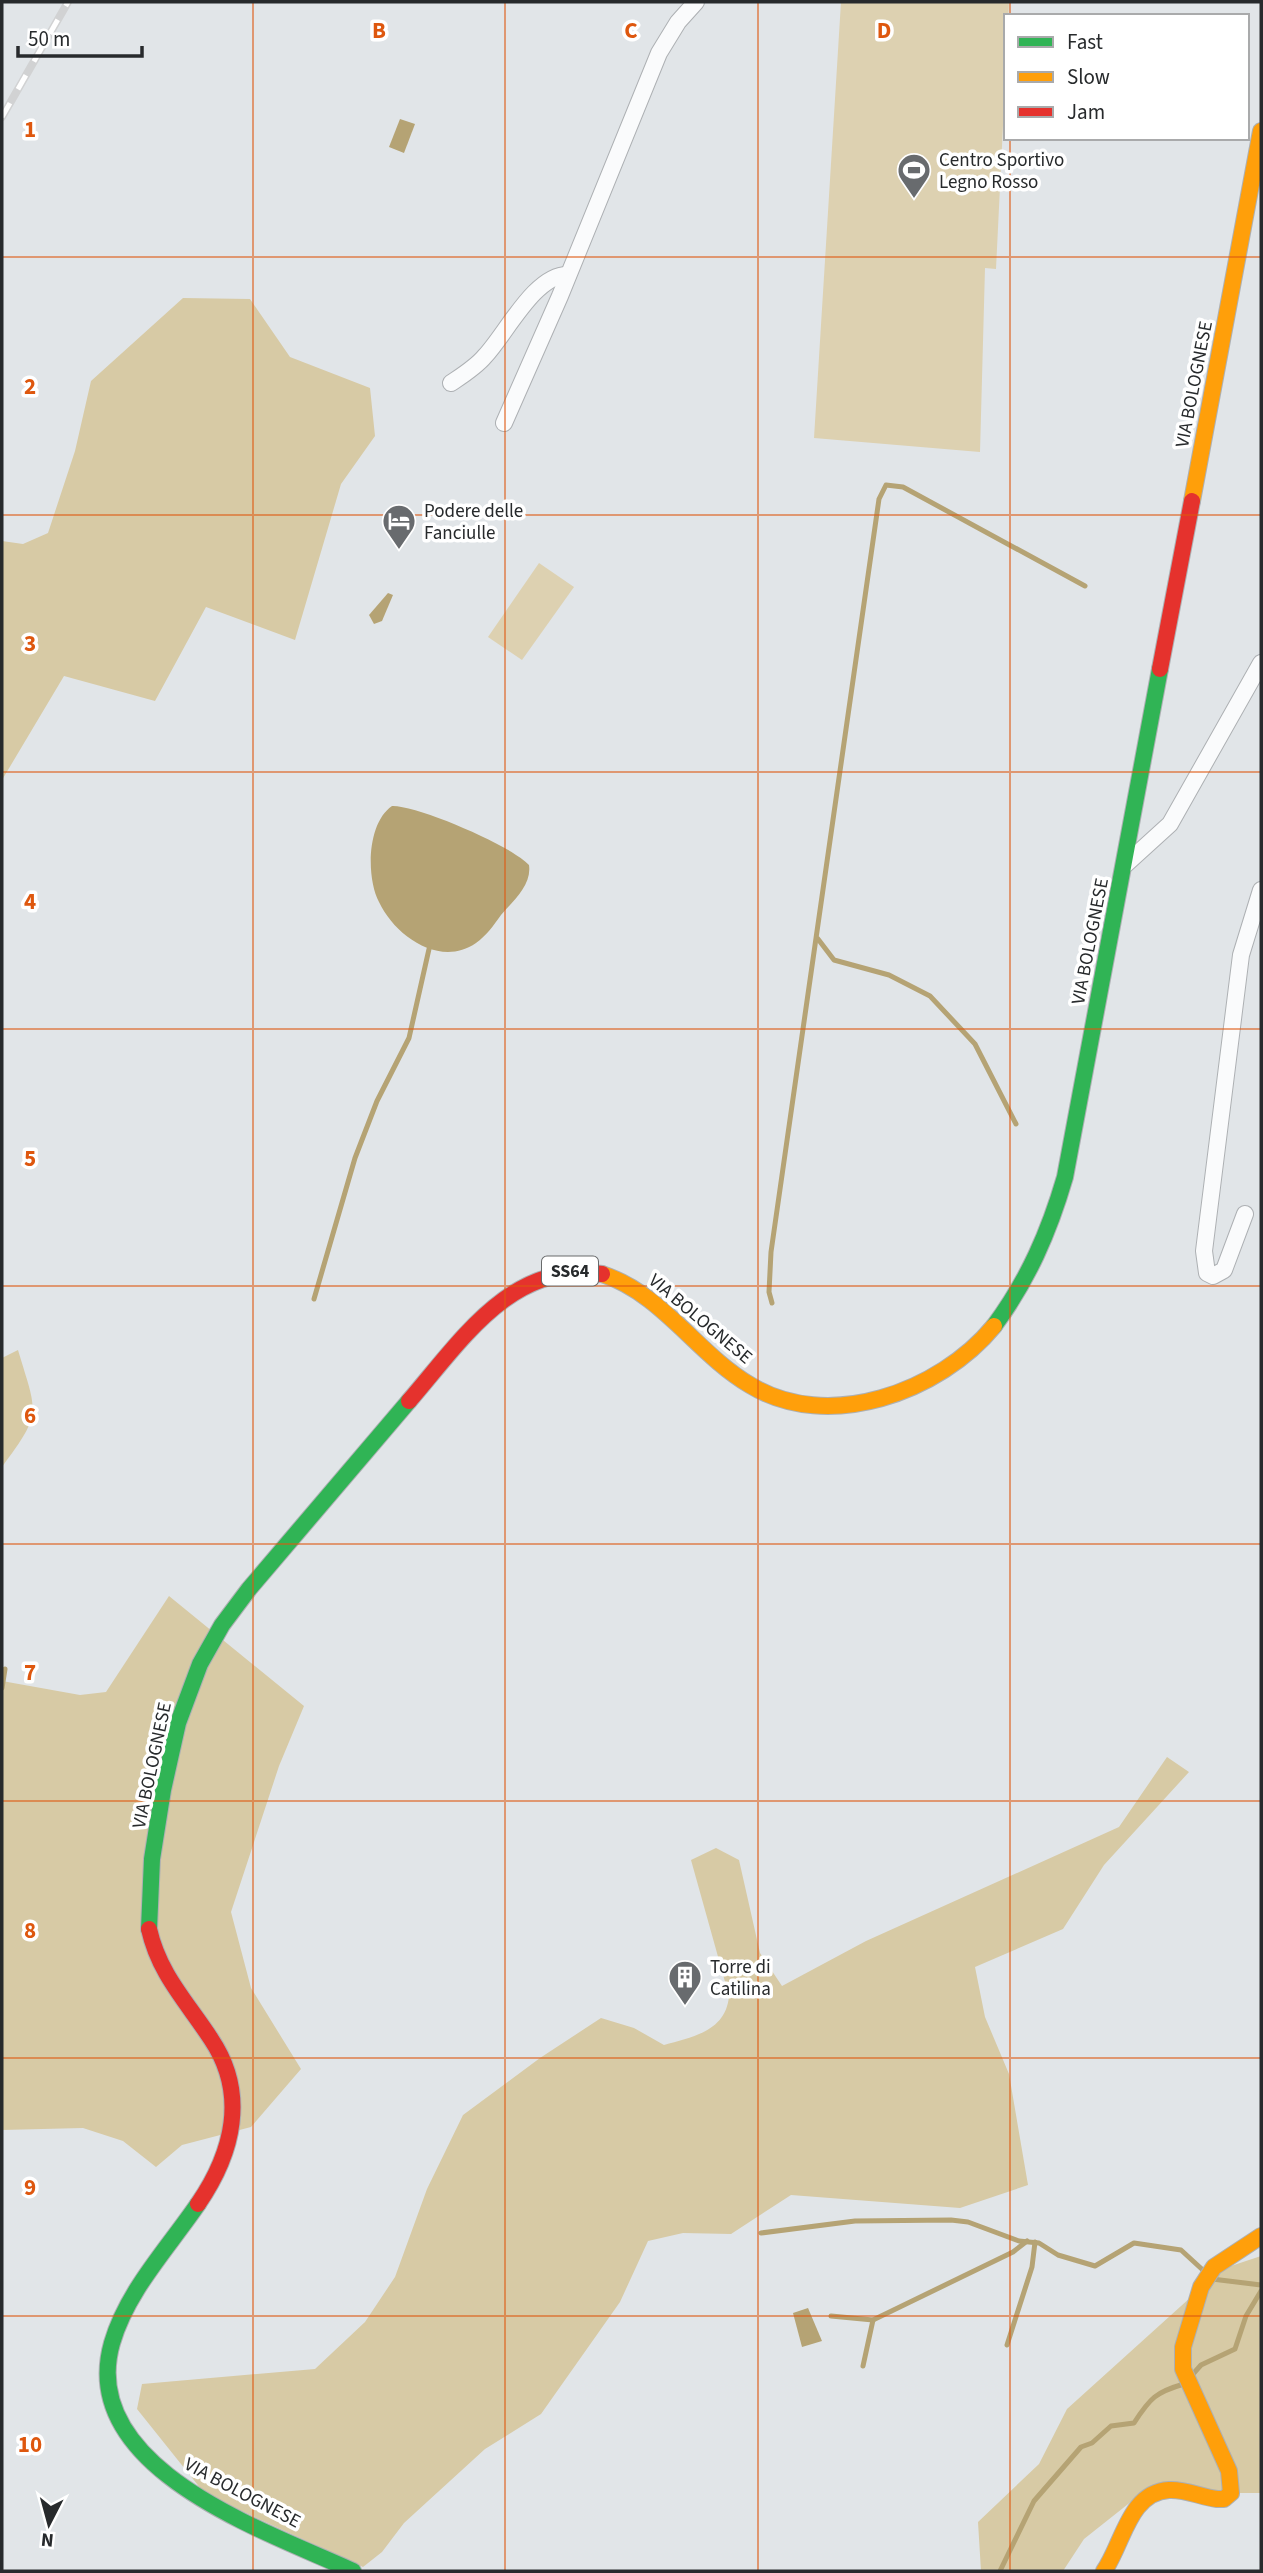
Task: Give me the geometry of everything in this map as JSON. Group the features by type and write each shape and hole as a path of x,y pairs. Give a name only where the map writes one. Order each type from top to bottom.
{"main road":[{"name":"VIA BOLOGNESE","path":"353,2571 186,2488 135,2447 119,2425 111,2400 107,2376 117,2330 146,2278 204,2193 226,2152 233,2128 233,2087 227,2066 217,2043 165,1977 149,1938 147,1922 169,1765 180,1719 199,1665 227,1619 273,1562 483,1315 516,1290 537,1279 559,1272 583,1270 626,1283 737,1377 767,1394 804,1404 856,1403 902,1393 934,1378 962,1359 1003,1318 1035,1266 1058,1206 1126,864 1261,131"},
{"path":"1104,2571 1119,2547 1133,2513 1149,2496 1169,2490 1205,2499 1224,2500 1231,2493 1229,2471 1183,2369 1183,2347 1201,2287 1214,2267 1261,2236"}],"street":[{"path":"504,422 659,53 678,22 696,2"},
{"path":"452,383 486,355 536,292 551,279 568,275"},
{"path":"1126,864 1170,824 1261,663"},
{"path":"1245,1214 1224,1270 1213,1276 1207,1273 1204,1251 1241,955 1261,890"}],"shaded area":[{"name":"Centro Sportivo Legno Rosso","path":"841,2 1009,2 1008,14 1004,14 1004,105 996,269 985,268 980,452 814,438"},
{"path":"400,119 415,124 404,153 389,147"},
{"path":"183,298 250,299 290,357 370,388 375,436 341,484 295,640 206,607 155,701 64,676 2,780 2,541 23,544 48,533 75,451 91,381"},
{"path":"539,563 574,587 522,660 488,637"},
{"path":"388,593 393,595 382,621 374,624 369,615"},
{"path":"392,806 422,812 463,828 504,848 529,865 528,879 521,892 476,943 462,950 434,950 407,937 386,915 372,879 371,851 378,825"},
{"path":"18,1350 32,1401 32,1412 24,1435 2,1467 2,1358"},
{"path":"169,1596 304,1706 279,1766 231,1912 251,1988 301,2069 251,2127 182,2145 156,2167 123,2141 83,2128 2,2130 2,1681 80,1695 106,1692"},
{"path":"1167,1757 1189,1772 1104,1865 1063,1929 975,1967 985,2017 1009,2074 1028,2185 960,2208 791,2195 731,2234 683,2233 648,2241 620,2302 541,2414 485,2449 404,2523 382,2552 363,2567 205,2494 137,2409 142,2384 315,2369 365,2322 395,2277 427,2189 463,2115 540,2058 601,2018 634,2028 664,2045 697,2035 715,2025 727,2008 729,1996 691,1860 716,1848 739,1860 760,1953 782,1986 866,1941 1119,1827"},
{"path":"1261,2256 1261,2493 1142,2493 1084,2539 1063,2571 981,2571 978,2522 1039,2464 1067,2409 1222,2269"},
{"path":"808,2308 822,2341 802,2347 793,2313"}],"waterway":[{"path":"772,1303 769,1292 771,1252 879,499 886,485 903,487 1085,586"},
{"path":"818,939 834,960 889,975 930,996 975,1044 1016,1124"},
{"path":"314,1299 355,1158 377,1101 409,1038 429,949"},
{"path":"2,1688 5,1669"},
{"path":"761,2233 855,2221 951,2220 968,2222 1019,2241 1039,2243 1058,2255 1095,2266 1134,2243 1181,2250 1205,2272"},
{"path":"831,2316 873,2320 1013,2252 1027,2241"},
{"path":"1007,2345 1032,2267 1035,2242"},
{"path":"1212,2279 1261,2285"},
{"path":"1193,2374 1201,2365 1235,2349 1246,2316 1261,2291"},
{"path":"863,2366 873,2320"},
{"path":"1000,2571 1034,2501 1081,2447 1092,2443 1111,2426 1134,2423 1154,2397 1184,2384"}],"railway":[{"path":"2,117 68,2"}],"traffic: fast":[{"path":"994,1326 1036,1255 1065,1177 1160,669"},
{"path":"149,1929 152,1859 163,1790 178,1723 200,1664 222,1625 249,1589 409,1401"},
{"path":"198,2204 149,2270 128,2306 112,2343 109,2387 123,2426 150,2460 188,2490 230,2515 353,2571"}],"traffic: slow":[{"path":"1192,501 1261,131"},
{"path":"602,1274 643,1295 713,1357 750,1385 781,1399 813,1405 847,1405 881,1398 914,1386 944,1370 994,1326"},
{"path":"1104,2571 1136,2509 1156,2493 1175,2490 1217,2499 1224,2499 1231,2493 1229,2471 1183,2369 1183,2347 1201,2287 1214,2267 1261,2236"}],"traffic: jam":[{"path":"1160,669 1192,501"},
{"path":"409,1401 469,1331 515,1292 541,1280 570,1273 602,1274"},
{"path":"149,1929 167,1974 211,2039 230,2081 232,2123 227,2144 210,2185 198,2204"}],"place":[{"name":"Centro Sportivo Legno Rosso","path":"914,200"},
{"name":"Podere delle Fanciulle","path":"399,551"},
{"name":"Torre di Catilina","path":"685,2007"}]}
